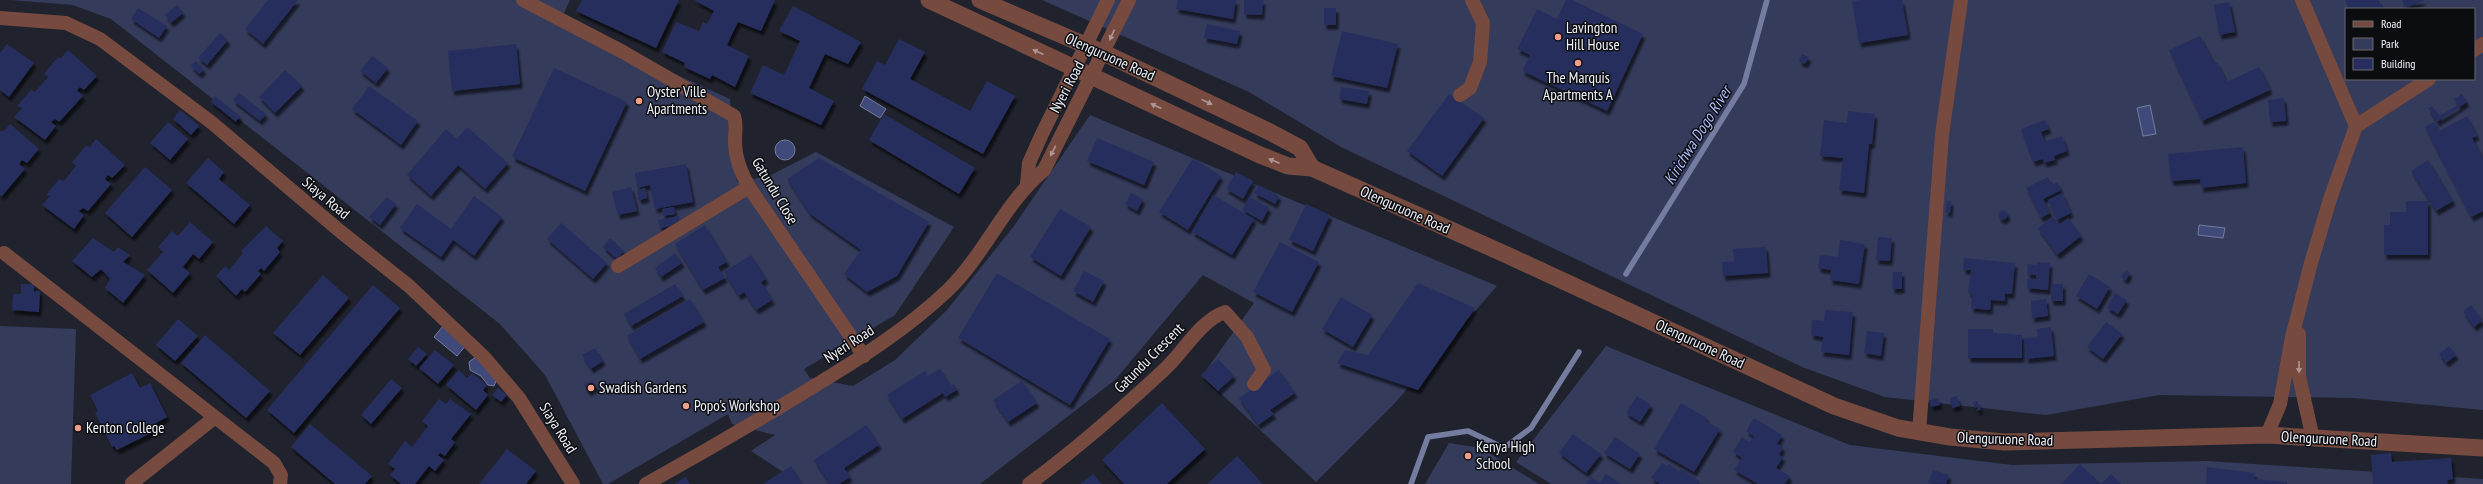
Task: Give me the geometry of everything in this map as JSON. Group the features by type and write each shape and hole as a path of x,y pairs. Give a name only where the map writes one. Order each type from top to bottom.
{"street":[{"name":"Gatundu Close","path":"523,0 623,52 731,113 737,124 735,144 738,168 749,187 864,356"},
{"path":"929,0 1092,77 1288,166 1312,168"},
{"name":"Olenguruone Road","path":"980,0 1104,53 1300,148 1312,168 1506,254 1834,406 1898,428 1919,432 2004,442 2267,435 2483,448"},
{"name":"Nyeri Road","path":"1027,184 1030,163 1074,68 1108,0"},
{"name":"Nyeri Road","path":"646,484 755,422 864,356 910,323 949,288 992,234 1027,184 1044,170 1104,53 1129,0"},
{"path":"1460,95 1470,88 1480,62 1483,23 1472,0"},
{"path":"1919,432 1942,135 1961,0"},
{"path":"2302,0 2356,126"},
{"name":"Siaya Road","path":"0,18 66,23 100,39 211,122 340,232 409,286 484,357 519,398 573,484"},
{"path":"2267,435 2280,404 2292,336 2328,206 2356,126 2427,80"},
{"path":"618,266 749,187"},
{"path":"4,253 214,418 274,463 281,475 280,484"},
{"name":"Gatundu Crescent","path":"1029,484 1103,427 1168,366 1213,317 1225,312 1247,337 1264,370 1254,384"},
{"path":"2299,314 2299,376 2313,438"},
{"path":"132,483 214,418"}],"green space":[{"path":"10,0 570,0 560,22 730,99 737,182 769,176 816,152 954,227 895,315 804,369 810,378 853,386 895,360 947,310 1014,226 1090,115 1497,286 1394,404 1316,482 1202,376 1254,303 1203,275 1115,380 980,484 801,484 751,451 775,435 732,424 728,414 608,484 603,484 545,375 500,324 111,19 73,5"},
{"path":"1042,0 2483,0 2483,410 2354,398 2159,395 2046,415 1885,397 1802,367 1341,147 1249,92"},
{"path":"0,326 76,329 71,484 0,484"},
{"path":"1606,346 1850,445 2012,465 2208,461 2483,479 2483,484 1551,484 1516,462"},
{"name":"Kenya High School","path":"1449,443 1481,448 1539,484 1425,484"}],"shaded area":[{"path":"865,96 886,109 880,118 860,106"},
{"path":"2150,105 2156,134 2143,136 2137,108"},
{"path":"781,140 789,140 795,146 795,154 789,160 781,160 775,154 775,146"},
{"path":"2199,225 2225,228 2223,238 2198,235"},
{"path":"444,325 467,344 457,356 434,337"},
{"path":"477,356 496,381 494,386 488,385 481,376 470,370 469,362"}],"building":[{"path":"268,0 298,0 263,44 245,29"},
{"path":"582,0 679,0 656,48 576,11"},
{"path":"694,0 775,0 761,31 738,22 727,45 749,56 735,87 712,75 710,79 684,67 685,63 662,52 676,22 699,31 703,22 707,24 714,11"},
{"path":"1178,0 1236,0 1233,19 1176,9"},
{"path":"1244,0 1263,0 1262,15 1244,14"},
{"name":"The Marquis Apartments A","path":"1566,0 1572,0 1643,34 1607,111 1522,71 1530,55 1517,49 1537,9 1557,19"},
{"path":"1863,0 1902,0 1908,35 1859,43 1852,2"},
{"path":"2345,0 2379,0 2383,8 2349,8"},
{"path":"2402,0 2425,0 2405,8"},
{"path":"2229,2 2235,32 2219,35 2214,5"},
{"path":"177,5 183,13 171,23 165,15"},
{"path":"793,6 861,42 848,64 825,54 809,88 834,101 821,125 750,93 763,65 784,75 800,41 779,31"},
{"path":"138,8 167,26 159,38 131,19"},
{"path":"1324,8 1336,8 1336,25 1324,25"},
{"path":"1207,24 1240,31 1237,44 1204,38"},
{"path":"1342,31 1398,44 1387,88 1331,76"},
{"path":"220,33 228,40 207,65 198,58"},
{"path":"2200,36 2214,63 2217,62 2227,82 2259,67 2270,90 2202,121 2169,50"},
{"path":"899,39 925,52 910,79 970,111 987,81 1015,96 983,154 862,89 877,61 885,65"},
{"path":"7,44 34,63 9,97 0,90 0,53"},
{"path":"516,44 520,84 452,91 448,51"},
{"path":"68,50 97,76 84,90 80,87 77,90 83,96 59,122 55,119 51,122 56,126 45,140 14,117 22,108 17,106 31,90 35,92 48,77 44,74 57,58 61,58"},
{"path":"1802,54 1809,57 1805,64 1799,61"},
{"path":"372,56 388,68 376,83 360,71"},
{"path":"196,61 204,70 199,74 191,66"},
{"path":"554,68 627,102 585,191 512,157"},
{"path":"285,70 302,86 275,113 259,97"},
{"path":"369,86 418,121 401,145 352,109"},
{"path":"1341,87 1369,91 1367,104 1339,99"},
{"path":"239,93 266,114 260,121 233,100"},
{"path":"1449,94 1484,118 1442,176 1407,151"},
{"path":"2462,94 2467,102 2437,122 2428,108 2432,106 2439,116 2458,105 2454,99"},
{"path":"215,96 240,116 236,122 211,102"},
{"path":"2284,98 2286,121 2270,122 2268,100"},
{"path":"180,110 199,126 191,135 173,119"},
{"path":"1848,111 1875,114 1872,144 1869,144 1864,193 1839,190 1843,158 1820,156 1824,120 1847,123"},
{"path":"884,114 975,168 959,194 869,140"},
{"path":"2467,116 2477,136 2472,138 2483,158 2483,211 2471,217 2425,127 2434,122 2439,131"},
{"path":"2045,120 2049,129 2041,132 2045,142 2062,136 2067,151 2054,156 2055,160 2044,163 2043,159 2033,162 2021,129"},
{"path":"168,122 188,139 170,160 150,143"},
{"path":"10,124 39,149 27,163 22,160 19,164 25,169 2,196 0,195 0,131 4,131"},
{"path":"467,127 508,163 485,189 458,165 431,196 407,175 446,129 457,139"},
{"path":"1097,138 1154,162 1144,185 1087,161"},
{"path":"96,139 125,165 112,178 108,175 105,179 111,184 88,211 83,208 79,211 84,215 74,229 42,205 50,196 46,195 59,179 64,181 76,166 72,162 86,146 90,147"},
{"path":"2243,147 2246,183 2201,188 2200,179 2171,181 2168,154"},
{"path":"208,158 224,172 219,179 250,205 234,224 186,183"},
{"path":"819,158 929,222 897,276 867,292 844,274 861,250 810,214 787,179"},
{"path":"1193,158 1221,176 1188,230 1159,212"},
{"path":"2428,160 2453,201 2436,211 2411,171"},
{"path":"686,164 693,202 655,209 650,185 637,188 635,173"},
{"path":"145,167 172,190 132,237 105,213"},
{"path":"1236,172 1253,181 1243,199 1226,189"},
{"path":"2048,177 2052,185 2057,182 2061,190 2043,199 2050,213 2041,218 2026,188"},
{"path":"1259,185 1279,196 1275,204 1254,193"},
{"path":"631,187 637,211 618,215 612,192"},
{"path":"645,188 647,198 639,200 637,190"},
{"path":"1131,193 1143,199 1137,211 1125,204"},
{"path":"2062,193 2071,213 2057,220 2048,200"},
{"path":"1213,195 1254,219 1232,255 1192,232"},
{"path":"474,196 502,217 474,256 453,240 441,257 400,228 417,204 451,229"},
{"path":"387,197 396,204 380,225 369,217"},
{"path":"1250,197 1269,208 1262,221 1242,210"},
{"path":"1947,201 1951,201 1950,213 1945,212"},
{"path":"2406,201 2428,201 2428,255 2384,255 2384,225 2390,225 2390,212 2406,212"},
{"path":"1306,204 1330,215 1313,251 1289,240"},
{"path":"674,207 675,214 663,216 662,209"},
{"path":"1060,209 1091,227 1061,276 1030,257"},
{"path":"2001,211 2005,211 2007,215 2005,219 2001,219 1999,217 1999,213"},
{"path":"679,216 680,225 660,228 658,220"},
{"path":"2053,217 2059,225 2068,218 2081,236 2057,255 2038,228"},
{"path":"190,222 213,242 199,259 193,254 183,267 190,273 173,293 147,270 163,252 158,247 172,231 178,236"},
{"path":"561,223 607,263 593,279 547,239"},
{"path":"705,225 727,262 718,267 725,278 703,290 675,244"},
{"path":"266,226 283,241 277,248 280,252 264,271 261,268 258,271 261,274 245,292 242,289 236,296 216,276 225,266 229,270 243,253 241,251"},
{"path":"1878,237 1892,238 1890,261 1876,260"},
{"path":"93,238 114,252 118,247 130,255 123,262 145,275 123,303 105,288 110,279 101,269 92,277 72,261"},
{"path":"610,238 624,251 617,259 603,247"},
{"path":"1840,240 1865,244 1859,284 1830,280 1831,270 1818,268 1820,255 1838,257"},
{"path":"1280,242 1319,262 1292,312 1253,292"},
{"path":"1766,247 1768,273 1723,276 1722,262 1734,261 1733,249"},
{"path":"675,253 682,263 661,277 655,268"},
{"path":"751,255 766,279 761,282 772,300 756,310 744,292 739,296 724,272"},
{"path":"1964,258 2015,263 2012,294 2005,294 2005,301 1991,300 1990,310 1971,308 1972,293 1968,293 1971,270 1963,270"},
{"path":"2037,262 2050,263 2048,290 2027,288 2027,279 2036,280 2036,275 2027,274 2028,264 2037,265"},
{"path":"2126,270 2130,273 2126,280 2121,277"},
{"path":"1084,271 1104,281 1093,302 1073,291"},
{"path":"1893,272 1902,272 1902,289 1892,289"},
{"path":"997,273 1110,339 1070,405 958,338"},
{"path":"2089,274 2110,287 2097,309 2076,296"},
{"path":"323,275 349,298 300,355 273,333"},
{"path":"1418,283 1475,308 1418,390 1337,363 1345,350 1368,355"},
{"path":"21,284 34,284 34,291 40,291 39,312 12,310 13,294 21,294"},
{"path":"675,284 683,296 631,326 624,314"},
{"path":"2051,284 2063,284 2063,301 2051,301"},
{"path":"373,285 400,308 294,433 267,410"},
{"path":"2115,293 2127,300 2118,314 2107,308"},
{"path":"1341,297 1372,315 1353,347 1322,329"},
{"path":"690,299 704,322 640,359 627,336"},
{"path":"2046,299 2048,316 2032,318 2031,301"},
{"path":"2471,305 2482,321 2474,327 2463,311"},
{"path":"1825,310 1853,312 1849,355 1821,352 1823,337 1811,335 1812,320 1824,321"},
{"path":"178,319 198,336 175,361 156,345"},
{"path":"2106,322 2122,334 2103,359 2087,347"},
{"path":"2051,327 2054,356 2026,359 2024,338 2038,337 2037,329"},
{"path":"1968,329 1993,329 1993,333 2022,335 2022,358 1968,358"},
{"path":"1867,331 1884,333 1881,356 1864,353"},
{"path":"205,335 270,391 246,418 181,363"},
{"path":"2449,346 2456,355 2446,363 2439,354"},
{"path":"418,347 427,354 416,366 408,359"},
{"path":"595,348 603,361 591,369 582,355"},
{"path":"435,350 454,365 438,384 419,368"},
{"path":"1218,359 1234,376 1218,391 1201,375"},
{"path":"940,369 951,386 954,384 957,390 945,397 943,393 902,419 887,395 925,371 928,376"},
{"path":"459,370 467,378 472,373 487,385 483,390 488,395 476,410 446,385"},
{"path":"1279,370 1295,393 1270,410 1274,414 1258,425 1239,398"},
{"path":"132,373 140,388 150,383 167,417 156,423 159,429 117,450 114,446 112,447 95,413 98,411 90,395"},
{"path":"391,379 402,388 371,424 361,415"},
{"path":"592,380 597,387 588,392 584,385"},
{"path":"1022,381 1037,403 1008,422 993,400"},
{"path":"498,388 507,395 501,402 492,395"},
{"path":"1637,396 1651,405 1640,422 1626,413"},
{"path":"1957,396 1960,406 1952,408 1950,398"},
{"path":"1938,398 1940,405 1931,407 1929,400"},
{"path":"439,399 446,404 450,399 471,414 451,439 455,442 445,456 440,453 438,455 444,460 435,471 429,466 415,484 401,484 390,475 395,469 388,464 405,441 412,447 428,426 422,421"},
{"path":"1977,401 1981,410 1976,411 1978,407 1975,408 1973,402"},
{"path":"1162,403 1205,449 1167,484 1124,484 1102,460"},
{"path":"1681,403 1707,418 1705,421 1720,429 1694,472 1654,449"},
{"path":"1754,418 1782,435 1777,444 1783,447 1779,455 1783,457 1776,468 1790,476 1785,484 1758,484 1734,470 1742,458 1733,452 1742,437 1750,442 1754,436 1746,431"},
{"path":"310,424 372,476 365,484 335,484 291,447"},
{"path":"866,425 879,445 844,468 850,477 839,484 830,484 814,460"},
{"path":"1573,434 1601,454 1586,473 1559,453"},
{"path":"1615,437 1640,454 1630,469 1604,453"},
{"path":"507,449 536,471 526,484 479,484"},
{"path":"2391,453 2392,462 2451,458 2453,479 2447,480 2448,484 2373,484 2371,455"},
{"path":"1237,456 1263,484 1207,484"},
{"path":"1662,463 1667,466 1669,464 1679,472 1681,469 1699,481 1697,484 1660,484 1651,478"},
{"path":"2080,464 2087,471 2101,484 2061,484"},
{"path":"791,466 802,484 763,484"},
{"path":"2207,467 2255,473 2254,479 2287,482 2287,484 2206,484"},
{"path":"1933,470 1949,475 1946,484 1928,483"},
{"path":"1093,474 1102,484 1080,484"},
{"path":"1606,474 1621,484 1586,484 1591,477 1600,483"},
{"path":"2111,474 2121,484 2101,484"},
{"path":"686,477 690,484 674,484"}],"waterway":[{"name":"Kirichwa Dogo River","path":"1626,274 1744,84 1767,0"},
{"name":"Kirichwa Dogo River","path":"1411,484 1428,437 1468,431 1504,448 1531,428 1579,352"}],"place":[{"name":"Lavington Hill House","path":"1558,37"},
{"name":"The Marquis Apartments A","path":"1578,63"},
{"name":"Oyster Ville Apartments","path":"639,101"},
{"name":"Swadish Gardens","path":"591,388"},
{"name":"Popo's Workshop","path":"686,406"},
{"name":"Kenton College","path":"78,428"},
{"name":"Kenya High School","path":"1468,456"}]}
